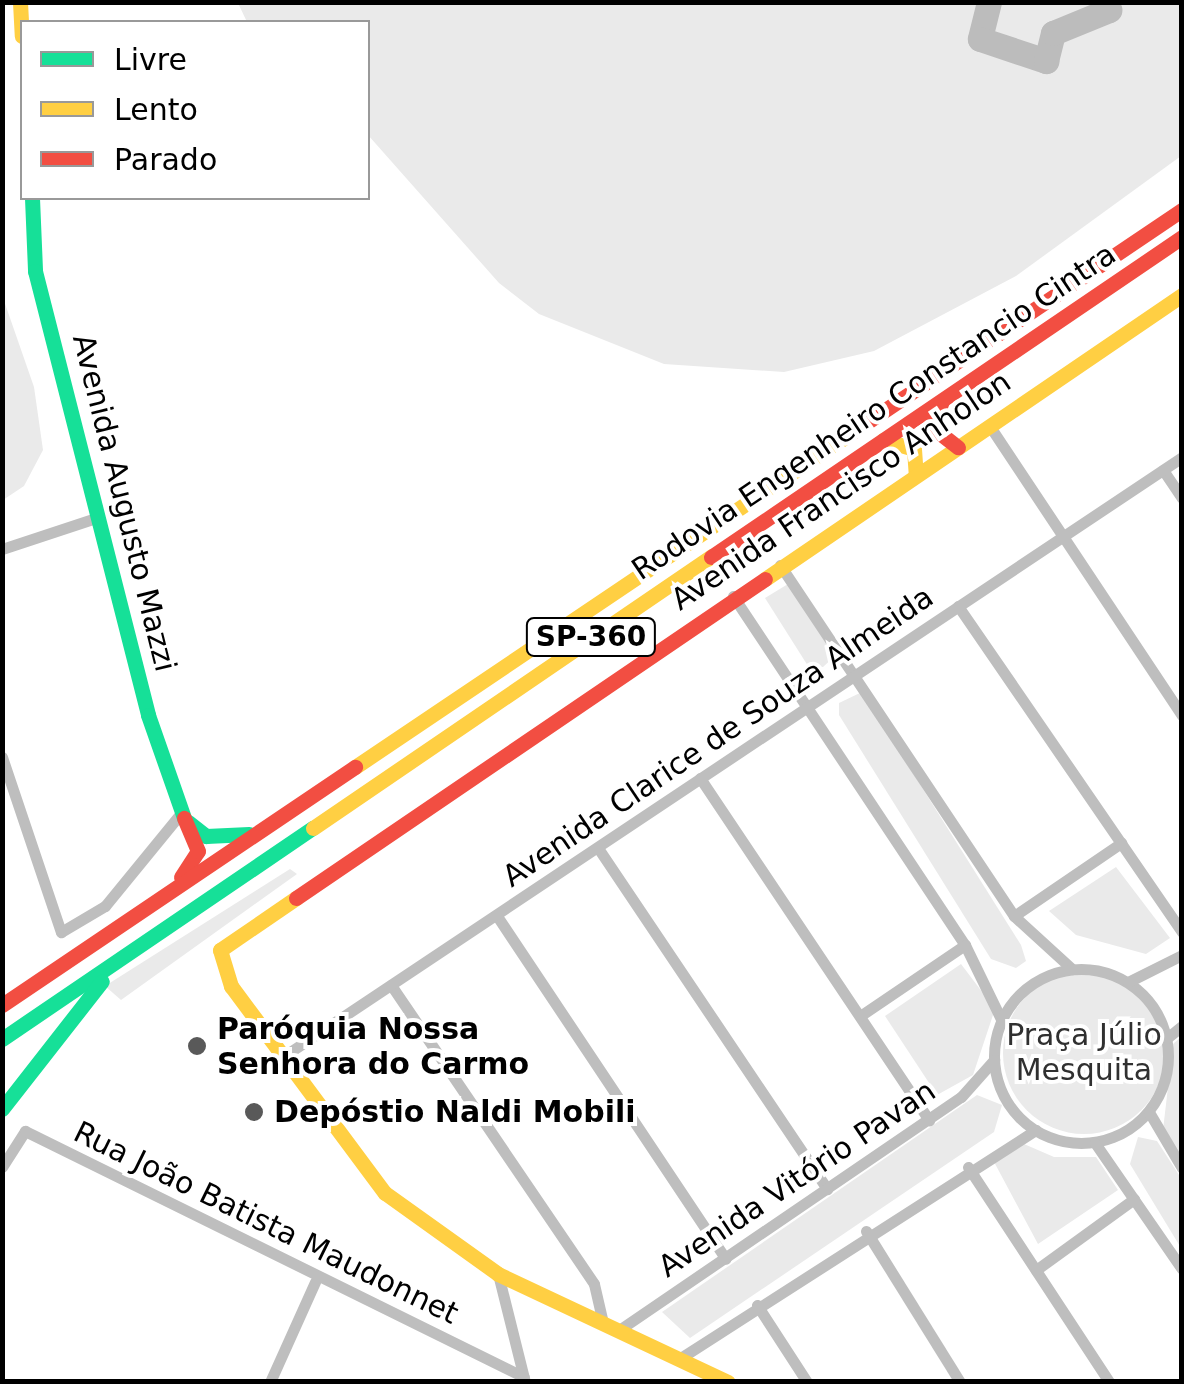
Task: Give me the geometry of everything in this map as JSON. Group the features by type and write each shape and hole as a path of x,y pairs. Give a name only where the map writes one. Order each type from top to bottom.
{"main road":[{"name":"Avenida Augusto Mazzi","path":"32,200 35,271 99,517 196,861 142,909"},
{"name":"Rodovia Engenheiro Constancio Cintra","path":"2,1005 1182,210"},
{"name":"Rodovia Engenheiro Constancio Cintra","path":"2,1039 1182,237"},
{"name":"Avenida Francisco Anholon","path":"282,1058 222,972 220,950 232,935 1182,295"},
{"path":"944,398 932,426 958,447"},
{"path":"882,440 914,449 916,475"},
{"path":"183,815 206,836 265,829"},
{"path":"2,1109 124,956"},
{"path":"282,1058 385,1194 498,1274 728,1382"}],"street":[{"path":"989,426 1182,716"},
{"name":"Avenida Clarice de Souza Almeida","path":"282,1058 1182,457"},
{"path":"1163,470 1182,498"},
{"path":"2,550 99,517"},
{"path":"780,565 1014,916 1072,969 1128,982 1154,1007 1168,1038 1169,1064 1150,1112 1094,1142 1036,1130 1006,1102 994,1060 1002,1019 1036,980 1072,969"},
{"path":"733,596 966,945 1002,1019"},
{"path":"958,606 1182,932"},
{"path":"2,757 55,927 74,930 105,906 183,815"},
{"path":"700,778 929,1120"},
{"path":"1014,916 1120,843"},
{"path":"598,848 827,1189"},
{"path":"497,916 726,1258"},
{"path":"860,1016 966,945"},
{"path":"1128,982 1182,955"},
{"path":"391,985 594,1284 602,1323"},
{"path":"1168,1038 1182,1026"},
{"name":"Avenida Vitório Pavan","path":"619,1330 929,1120 994,1060"},
{"path":"1150,1112 1182,1168"},
{"path":"679,1358 866,1232 968,1167 1036,1130"},
{"name":"Rua João Batista Maudonnet","path":"2,1167 24,1131 315,1282 524,1379"},
{"path":"1094,1142 1182,1268"},
{"path":"968,1167 1110,1382"},
{"path":"1036,1270 1134,1199"},
{"path":"866,1232 960,1382"},
{"path":"498,1274 524,1379"},
{"path":"270,1382 315,1282"},
{"path":"756,1305 807,1382"}],"green space":[{"path":"238,3 1181,3 1181,156 1016,276 874,351 784,372 664,364 539,314 499,283 370,137 370,20 246,20"},
{"path":"2,295 34,387 43,450 24,486 3,500"},
{"path":"788,584 835,656 823,667 808,666 765,598"},
{"path":"862,692 1021,945 1026,961 1016,968 991,959 839,715 839,703"},
{"name":"Praça Júlio Mesquita","path":"1116,867 1170,938 1146,954 1076,935 1049,911"},
{"path":"290,869 297,874 121,1000 105,986"},
{"name":"Praça Júlio Mesquita","path":"961,964 995,1009 973,1075 937,1095 885,1016"},
{"name":"Praça Júlio Mesquita","path":"1084,972 1115,978 1141,996 1159,1022 1165,1053 1159,1084 1141,1110 1115,1128 1084,1134 1053,1128 1027,1110 1009,1084 1003,1053 1009,1022 1027,996 1053,978"},
{"name":"Praça Júlio Mesquita","path":"1181,1037 1181,1158 1163,1130 1173,1044"},
{"path":"977,1095 1002,1105 994,1132 690,1338 662,1312"},
{"path":"1138,1137 1157,1141 1181,1178 1181,1248 1130,1164"},
{"name":"Praça Júlio Mesquita","path":"1024,1144 1054,1157 1096,1157 1118,1190 1038,1244 993,1160"}],"waterway":[{"path":"989,2 980,39 1046,61 1053,33 1109,10 1103,2"}],"traffic: fast":[{"path":"32,200 35,271 148,715 184,818"},
{"path":"188,822 206,836 249,834"},
{"path":"2,1039 313,828"},
{"path":"2,1109 102,981"}],"traffic: slow":[{"path":"20,2 21,20"},
{"path":"765,579 1182,295"},
{"path":"355,767 851,433"},
{"path":"883,440 914,449 916,475"},
{"path":"313,828 711,557"},
{"path":"296,898 220,950 231,986 385,1193 498,1274 728,1382"}],"traffic: jam":[{"path":"851,433 1182,210"},
{"path":"711,557 1182,237"},
{"path":"942,401 932,427 958,447"},
{"path":"296,898 765,579"},
{"path":"2,1005 355,767"},
{"path":"181,877 198,851 184,818"}],"place":[{"name":"Paróquia Nossa Senhora do Carmo","path":"197,1046"},
{"name":"Depóstio Naldi Mobili","path":"254,1112"}]}
